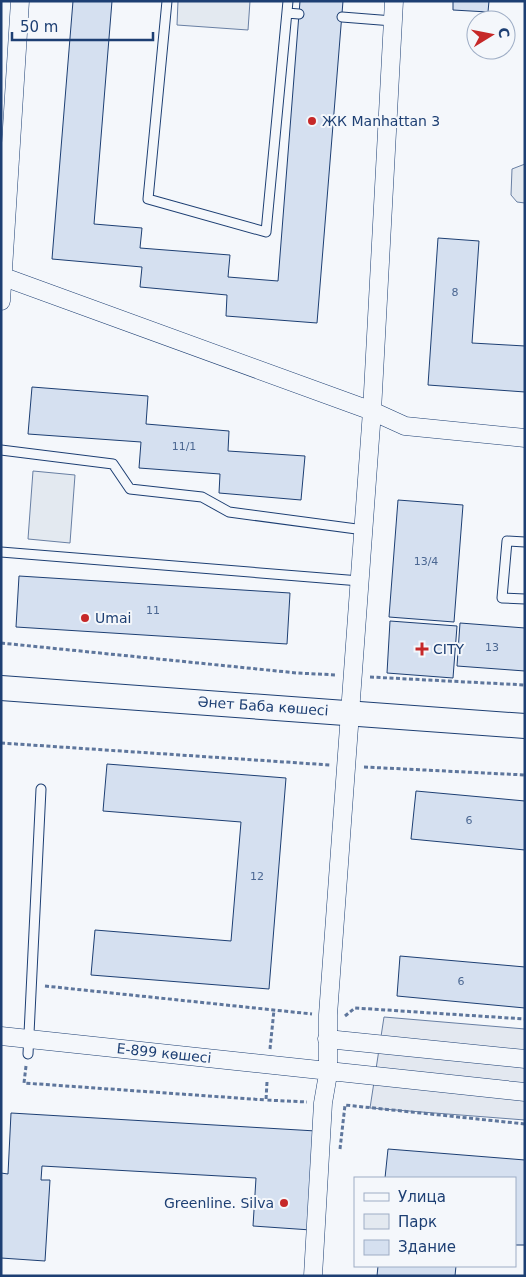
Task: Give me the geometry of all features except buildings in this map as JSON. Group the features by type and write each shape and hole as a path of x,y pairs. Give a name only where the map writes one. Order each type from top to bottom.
{"street":[{"path":"1,301 10,90 20,1"},
{"path":"313,1276 324,1103 328,1070 328,1016 372,411 394,1"},
{"path":"2,276 372,411 405,426 525,438"},
{"name":"Әнет Баба көшесі","path":"1,688 525,726"},
{"name":"Е-899 көшесі","path":"1,1036 28,1046 328,1070 525,1092"},
{"path":"327,1039 525,1059"}],"lane":[{"path":"167,1 148,200 266,232 288,1"},
{"path":"287,13 299,14"},
{"path":"342,17 394,21"},
{"path":"1,450 113,464 130,489 202,497 229,512 364,530"},
{"path":"525,542 507,541 502,598 525,600"},
{"path":"1,552 360,581"},
{"path":"28,1046 41,789"}],"path":[{"path":"1,643 297,672 525,686"},
{"path":"1,743 347,766 525,775"},
{"path":"32,984 328,1016 344,1017 355,1008 525,1019"},
{"path":"28,1046 24,1083 266,1100"},
{"path":"340,1150 346,1105 525,1124"}],"green space":[{"path":"178,1 250,1 248,30 177,25"},
{"path":"525,164 525,203 517,202 511,195 512,169"},
{"path":"33,471 75,475 70,543 28,539"}],"shaded area":[{"path":"384,1017 525,1029 525,1120 370,1108"}],"place":[{"name":"ЖК Manhattan 3","path":"312,121"},
{"name":"Umai","path":"85,618"},
{"name":"CITY","path":"422,649"},
{"name":"Greenline. Silva","path":"284,1203"}]}
